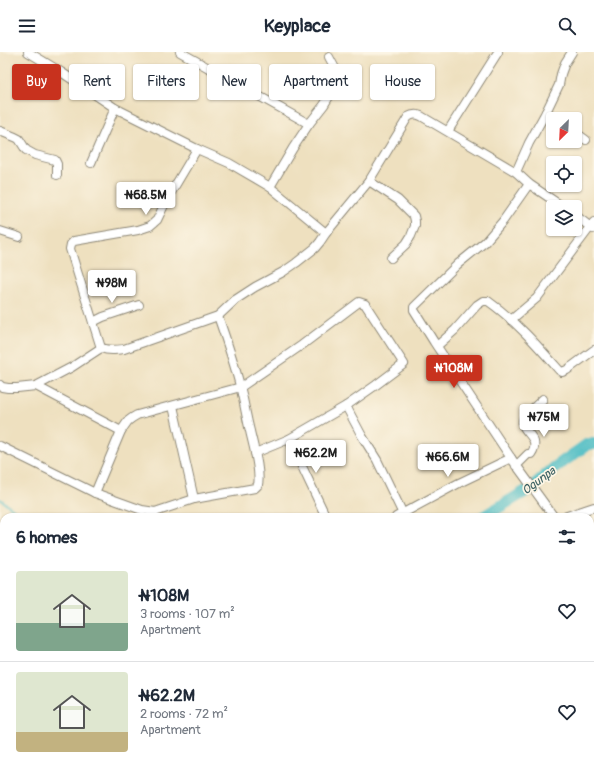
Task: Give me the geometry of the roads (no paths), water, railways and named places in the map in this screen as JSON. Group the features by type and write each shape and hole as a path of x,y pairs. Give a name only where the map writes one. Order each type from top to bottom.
{"street":[{"path":"28,52 115,108 197,149 229,163 270,187 326,233"},
{"path":"180,52 309,124"},
{"path":"448,131 498,52"},
{"path":"516,172 559,85 564,63 572,52"},
{"path":"270,187 293,148 324,105 336,85 338,78 337,72 329,57"},
{"path":"91,163 115,108"},
{"path":"101,348 105,350 124,349 218,316 235,300 296,263 315,248 370,181 408,117 416,114 448,131 516,172 529,184 553,200"},
{"path":"0,131 15,136 19,139 26,150 35,155 55,160 57,164 57,176"},
{"path":"582,137 586,140"},
{"path":"101,348 70,249 71,244 74,241 138,230 150,226 157,220 166,201 197,149"},
{"path":"370,181 398,200 414,216 415,226 411,236 406,244 391,258"},
{"path":"529,184 504,221 485,242 458,264 414,307 414,310 510,458 551,513"},
{"path":"511,320 537,298 593,226 582,219"},
{"path":"0,231 19,238"},
{"path":"437,346 455,330 477,305 483,301 488,301 511,320 562,372 594,350"},
{"path":"95,493 122,431 128,421 132,418 137,415 241,388 359,302 365,304 404,364 346,406 289,439 255,453"},
{"path":"93,322 103,317 139,305"},
{"path":"164,513 194,499 255,488 260,480 241,388 218,316"},
{"path":"0,385 2,387 12,388 36,386 72,367 101,348"},
{"path":"36,386 122,431"},
{"path":"516,466 528,454 531,454 535,446 534,441 524,426 524,419 543,399"},
{"path":"173,406 194,499"},
{"path":"346,406 377,460 398,513"},
{"path":"289,439 324,513"},
{"path":"0,446 95,493 142,510 158,513"},
{"path":"403,513 510,458"},
{"path":"576,513 594,507"}],"waterway":[{"name":"Ogunpa","path":"490,513 531,488 554,468 588,444 594,444"},
{"name":"Ogunpa","path":"0,499 19,513"}]}
